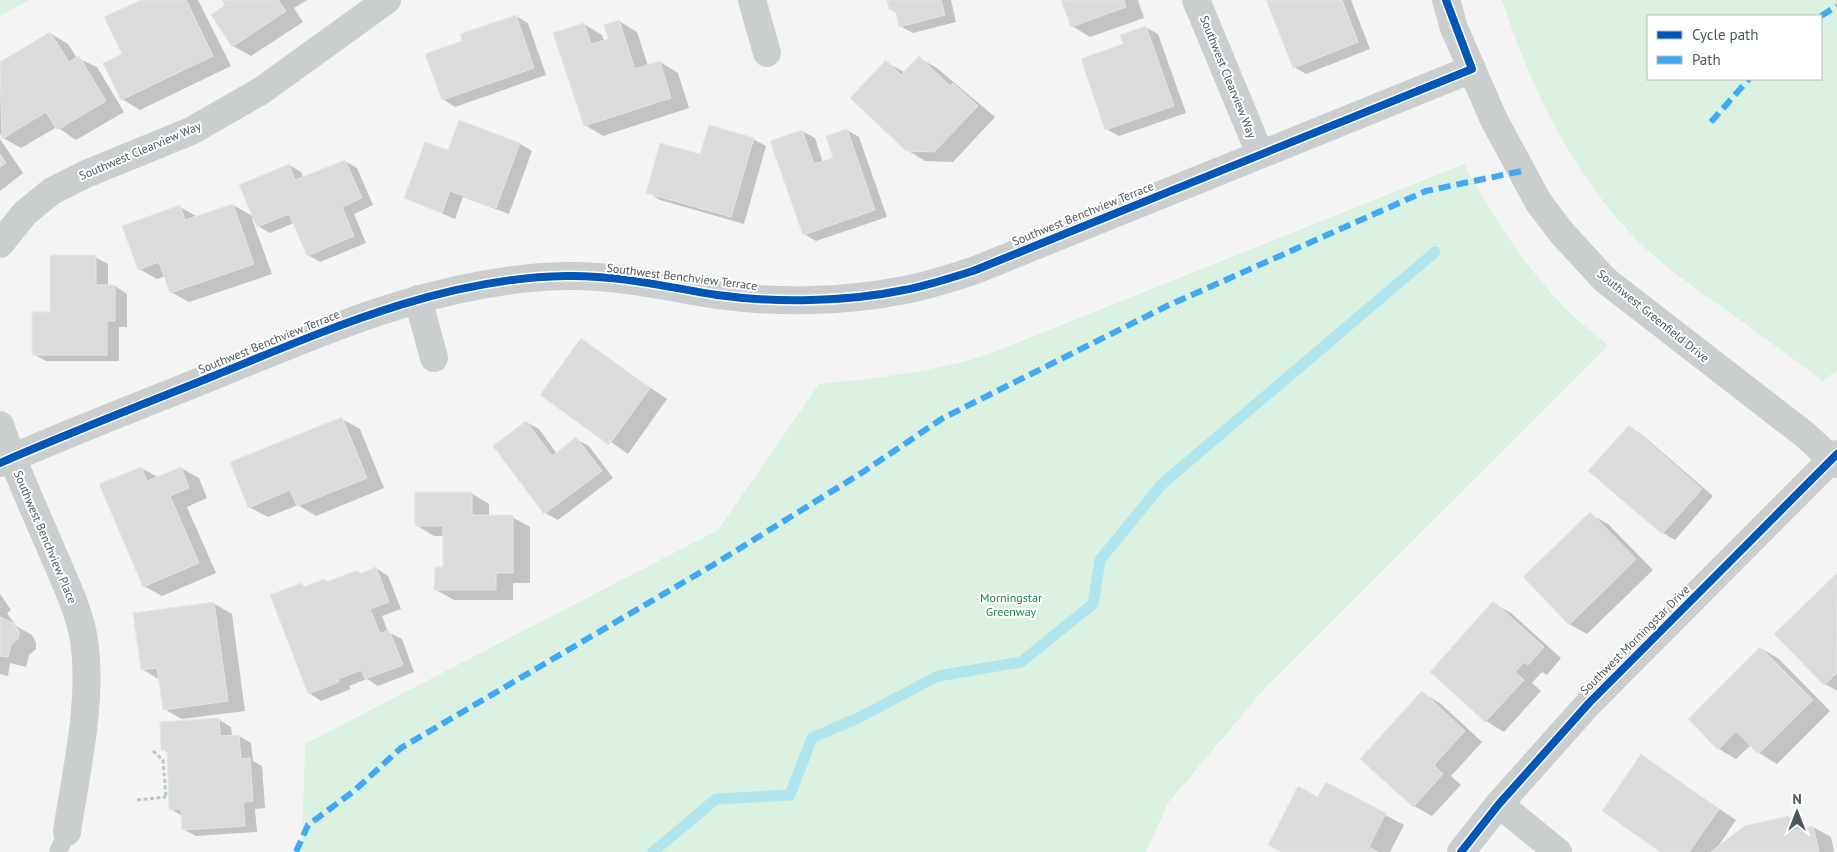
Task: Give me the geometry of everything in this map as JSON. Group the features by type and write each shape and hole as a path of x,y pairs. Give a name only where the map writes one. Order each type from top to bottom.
{"street":[{"name":"Southwest Clearview Way","path":"0,244 25,212 52,190 191,131 261,91 387,0"},
{"path":"752,0 767,53"},
{"name":"Southwest Clearview Way","path":"1196,0 1260,154"},
{"name":"Southwest Greenfield Drive","path":"1446,0 1454,28 1494,120 1539,203 1561,232 1606,280 1650,317 1835,459"},
{"name":"Southwest Benchview Terrace","path":"6,461 335,327 418,299 498,282 566,276 632,279 719,295 778,299 829,299 904,290 973,271 1472,69"},
{"path":"418,299 434,358"},
{"path":"0,425 6,461"},
{"name":"Southwest Morningstar Drive","path":"1461,852 1499,804 1589,703 1835,459"},
{"name":"Southwest Benchview Place","path":"6,461 71,594 84,638 86,707 63,842"},
{"path":"1499,804 1558,852"}],"path":[{"path":"137,800 167,797 164,760 153,751"}],"green space":[{"path":"0,0 29,0 0,16"},
{"path":"1502,0 1837,0 1837,370 1823,381 1678,275 1639,242 1615,216 1574,160 1526,66"},
{"name":"Morningstar Greenway","path":"1464,164 1497,220 1547,289 1567,310 1608,346 1264,689 1168,803 1146,852 302,852 305,744 718,530 819,384 914,372 984,356"}],"building":[{"path":"141,0 186,0 213,56 121,100 103,63 122,54 104,17"},
{"path":"222,0 278,0 286,11 232,47 211,15 225,5"},
{"path":"887,0 941,0 945,15 899,27 895,9 889,10"},
{"path":"1061,0 1124,0 1126,7 1071,27"},
{"path":"1266,0 1342,0 1358,42 1293,68"},
{"path":"516,15 534,68 442,100 425,54 462,41 460,34"},
{"path":"619,20 635,69 660,61 671,98 584,126 553,33 584,23 591,44 608,39 604,25"},
{"path":"1146,26 1174,106 1105,130 1081,59 1123,44 1120,35"},
{"path":"50,32 69,62 79,56 106,101 57,130 46,112 2,139 0,62"},
{"path":"919,56 950,86 953,83 978,106 934,152 906,151 850,98 886,60 901,75"},
{"path":"459,120 520,143 496,208 450,191 442,213 404,198 425,142 448,150"},
{"path":"709,125 754,138 731,217 646,193 660,143 700,154"},
{"path":"847,129 875,210 803,235 770,141 802,130 814,164 833,158 826,136"},
{"path":"0,154 6,163 0,167"},
{"path":"345,160 362,198 342,207 354,236 307,256 289,214 257,227 239,185 289,164 295,180"},
{"path":"233,204 254,264 170,293 159,262 138,270 122,226 180,205 185,220"},
{"path":"50,255 96,255 96,285 115,285 115,321 107,321 107,355 32,355 32,312 50,312"},
{"path":"581,338 650,388 609,445 540,395"},
{"path":"342,417 367,478 297,506 290,490 248,508 230,462"},
{"path":"526,421 552,456 576,437 602,471 544,514 493,446"},
{"path":"1629,425 1702,489 1662,534 1588,471"},
{"path":"141,467 147,481 181,467 189,488 170,496 199,563 143,587 99,484"},
{"path":"415,492 472,492 472,515 513,515 513,573 496,573 496,590 434,590 435,567 443,567 443,526 415,526"},
{"path":"1590,512 1636,559 1569,625 1523,577"},
{"path":"376,567 389,602 370,609 380,634 389,630 403,665 365,679 362,670 338,679 339,682 308,694 270,595 301,583 303,587 325,579 326,582 358,570 359,574"},
{"path":"1836,574 1837,673 1824,685 1774,634"},
{"path":"1493,601 1544,647 1528,665 1524,662 1515,672 1524,680 1485,722 1430,672"},
{"path":"214,602 228,701 163,710 157,668 141,670 133,613"},
{"path":"0,617 13,623 19,631 19,638 11,645 8,657 0,656"},
{"path":"1760,647 1813,700 1758,754 1736,731 1718,750 1688,719"},
{"path":"1422,691 1465,731 1434,765 1443,774 1413,807 1360,759"},
{"path":"219,718 220,736 239,735 241,759 250,758 253,801 243,802 245,826 182,830 181,809 169,810 167,750 161,751 160,722"},
{"path":"1641,754 1719,809 1689,852 1660,852 1602,811"},
{"path":"1326,782 1386,813 1369,847 1378,852 1281,852 1268,845 1298,786 1318,797"},
{"path":"1789,816 1793,831 1813,826 1819,852 1711,852 1744,826"}],"waterway":[{"path":"653,852 716,799 790,795 812,738 860,717 938,676 1021,662 1093,604 1100,560 1162,484 1435,252"}],"marked path":[{"path":"1822,15 1837,6"},
{"path":"1711,122 1748,80"},
{"path":"296,852 308,825 354,791 401,748 713,565 863,472 943,418 1167,306 1426,191 1522,171"}],"cycle path":[{"path":"0,463 301,340 387,309 475,286 520,279 585,276 623,279 739,298 811,300 882,294 938,282 973,271 1472,69 1446,0"},
{"path":"1461,852 1499,804 1589,703 1837,454"}]}
